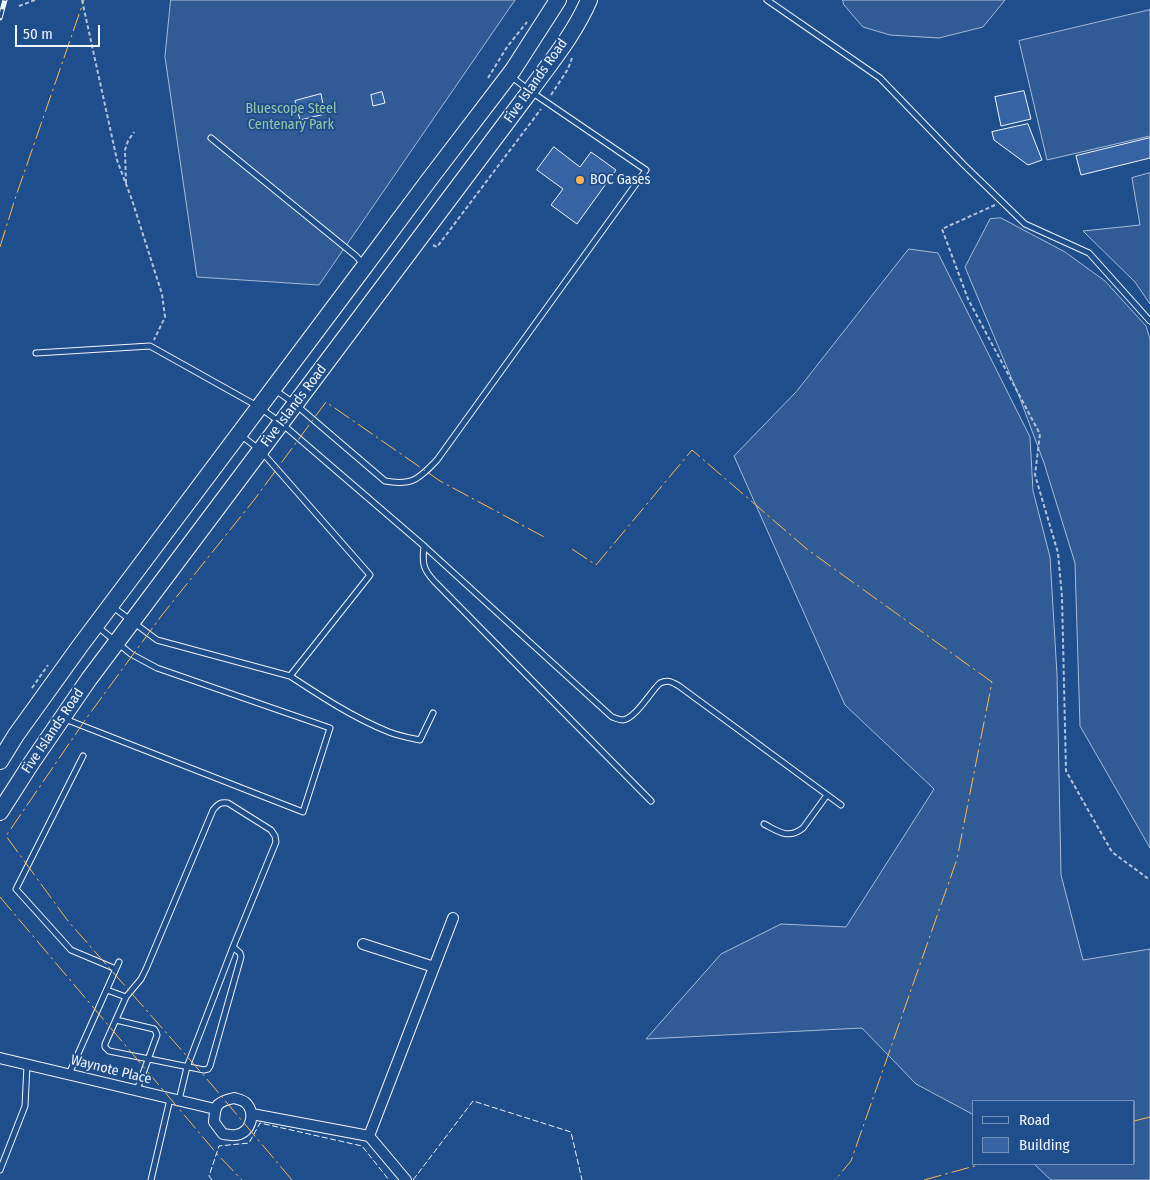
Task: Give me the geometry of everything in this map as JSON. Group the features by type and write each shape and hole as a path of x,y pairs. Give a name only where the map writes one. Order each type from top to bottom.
{"main road":[{"name":"Five Islands Road","path":"0,761 16,735 110,606 509,75 558,0"},
{"name":"Five Islands Road","path":"0,812 30,764 89,679 559,51 579,20 588,0"}],"street":[{"path":"369,1136 453,918"},
{"path":"363,944 434,967"},
{"name":"Waynote Place","path":"0,1058 215,1110"},
{"path":"234,1098 246,1103 252,1114 251,1123 245,1132 236,1136 223,1134 214,1122 215,1110 221,1101 234,1098"},
{"path":"252,1114 369,1136 406,1180"}],"lane":[{"path":"767,0 880,78 1025,224 1089,254 1150,321"},
{"path":"273,388 295,404 385,481 398,484 411,482 423,474 436,460 646,170 509,75"},
{"path":"210,138 366,266"},
{"path":"36,353 150,346 259,407 281,423 424,546 612,717 624,720 633,715 660,682 670,681 841,805"},
{"path":"239,434 261,451 370,575 290,676"},
{"path":"424,546 424,567 434,581 651,801"},
{"path":"110,606 157,640 290,676 339,708 391,733 420,740 432,713"},
{"path":"62,718 304,812 330,728 157,668 131,654 96,625"},
{"path":"82,756 16,889 71,950 116,969"},
{"path":"764,824 784,834 798,833 827,795"},
{"path":"151,1180 174,1100 187,1067 233,947 276,842 271,830 228,803 222,802 213,810 146,969 141,979 126,997 105,1044 106,1049 187,1067 208,1069 241,957 240,953 233,947"},
{"path":"69,1074 120,962"},
{"path":"107,990 126,997"},
{"path":"116,1020 154,1029 157,1035 137,1091"},
{"path":"0,1170 25,1106 27,1064"}],"path":[{"path":"19,6 36,0"},
{"path":"82,0 116,160 162,294 165,317 156,338 150,346"},
{"name":"Five Islands Road","path":"429,242 436,248 546,102 568,69 575,51"},
{"path":"126,185 125,150 134,132"},
{"path":"1002,202 942,229 968,299 1040,434 1035,475 1058,553 1062,597 1066,771 1112,852 1150,880"}],"shaded area":[{"name":"Bluescope Steel Centenary Park","path":"171,0 515,0 319,285 197,277 165,57"},
{"path":"843,0 1005,0 983,27 939,38 890,35 863,27 844,5"},
{"path":"1150,10 1150,136 1047,160 1019,41"},
{"path":"1150,173 1150,304 1135,282 1083,231 1140,225 1132,178"},
{"path":"1001,218 1065,252 1105,281 1146,326 1150,339 1150,848 1080,726 1075,563 1044,463 1019,396 965,267 990,219"},
{"path":"909,249 938,253 1030,437 1033,491 1050,557 1057,675 1061,875 1083,960 1150,949 1150,1180 1051,1180 1035,1165 1135,1165 1135,1100 972,1100 972,1114 916,1084 862,1028 646,1039 721,954 781,924 846,927 934,789 845,705 734,456 796,392"}],"building":[{"path":"1024,91 1031,119 1001,126 995,97"},
{"path":"382,92 385,103 373,106 371,95"},
{"path":"321,94 325,114 300,120 295,101"},
{"path":"1028,124 1042,160 1028,165 994,140 992,132"},
{"path":"1150,138 1150,158 1081,175 1076,156"},
{"name":"BOC Gases","path":"554,147 580,167 591,152 616,170 577,224 551,205 563,189 537,170"}],"railway":[{"path":"0,18 5,0"}],"fence":[{"path":"413,1180 473,1101 571,1132 582,1180"},
{"path":"212,1180 209,1176 219,1146 249,1143 260,1123 362,1146 389,1180"}],"power":[{"path":"0,247 84,0"},
{"path":"292,1180 206,1078 68,921 6,836 88,716 162,615 254,500 326,402 440,481 546,538"},
{"path":"572,549 596,565 692,450 808,550 992,682 957,859 851,1161 835,1180"},
{"path":"0,897 218,1155 242,1180"},
{"path":"1135,1121 1150,1117"},
{"path":"924,1180 978,1165"}],"place":[{"name":"BOC Gases","path":"580,180"}]}
